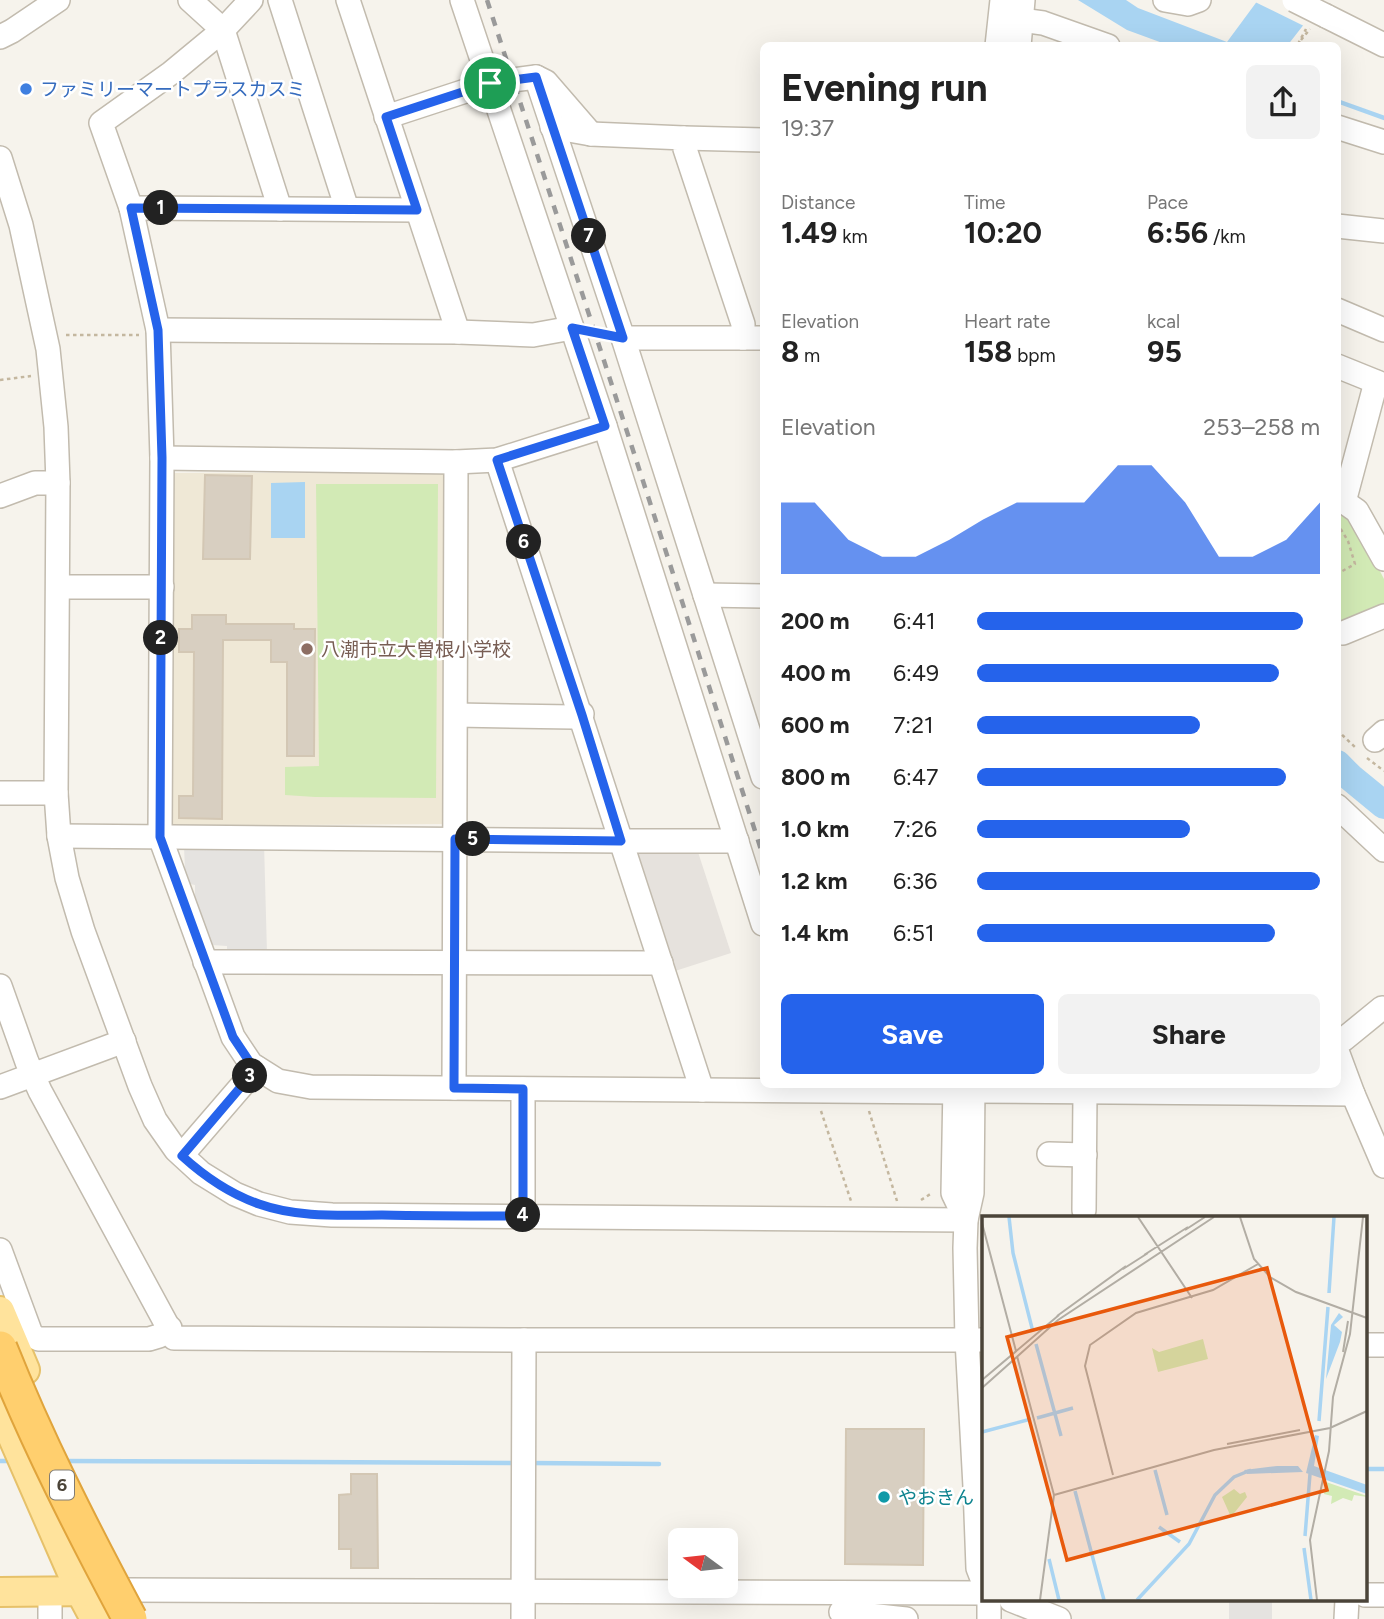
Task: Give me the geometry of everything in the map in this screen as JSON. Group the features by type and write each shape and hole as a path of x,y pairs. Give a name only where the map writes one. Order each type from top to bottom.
{"highway":[{"name":"6","path":"0,1348 16,1390 58,1477 129,1605"},
{"name":"6","path":"0,1399 104,1619"}],"main road":[{"path":"0,1311 129,1605 144,1619"},
{"path":"0,1408 94,1619"},
{"path":"0,1592 50,1605 80,1591 129,1605"}],"street":[{"path":"0,37 12,32 58,0"},
{"path":"190,0 223,30 280,209"},
{"path":"251,0 223,30 171,73 102,123 131,208 158,330 162,458 160,837 233,1037 251,1064 278,1081 311,1087 702,1090 964,1088 1085,1093 1194,1089 1353,1094"},
{"path":"280,0 347,209"},
{"path":"348,0 458,332"},
{"path":"462,0 605,426 760,914"},
{"path":"998,42 1002,0"},
{"path":"1165,0 1188,4 1199,0"},
{"path":"1294,0 1318,22 1384,45"},
{"path":"1019,42 1022,10 1043,23 1097,42"},
{"path":"386,117 490,83 536,77 546,82 591,134"},
{"path":"536,77 623,338 760,768"},
{"path":"552,127 591,134 760,140"},
{"path":"1341,128 1384,142"},
{"path":"684,138 685,149 743,324 753,338"},
{"path":"0,158 21,225 45,336 56,427 58,836 83,931 140,1086 155,1119 176,1150 201,1173 236,1194 259,1204 290,1212 332,1215 966,1220"},
{"path":"131,208 417,210"},
{"path":"1341,226 1384,231"},
{"path":"1341,312 1384,330"},
{"path":"158,330 533,335 572,328"},
{"path":"623,338 753,338"},
{"path":"1341,368 1380,383 1341,502"},
{"path":"162,458 456,462 497,460 605,426"},
{"path":"497,460 702,1090"},
{"path":"454,1088 456,462"},
{"path":"0,496 35,483 58,484"},
{"path":"1341,508 1357,511 1384,559"},
{"path":"58,587 162,587"},
{"path":"705,595 760,596"},
{"path":"1343,633 1384,617"},
{"path":"456,715 582,715"},
{"path":"0,793 56,793"},
{"path":"1341,810 1384,850"},
{"path":"58,836 737,841"},
{"path":"205,962 662,963"},
{"path":"0,986 40,1091 174,1338 975,1340"},
{"path":"1341,1041 1382,1008"},
{"path":"0,1087 124,1041"},
{"path":"1341,1062 1383,1161"},
{"path":"182,1156 257,1068"},
{"path":"964,1088 972,1193 966,1220 975,1340 975,1487 978,1568 982,1578"},
{"path":"523,1089 523,1216"},
{"path":"1084,1210 1085,1093"},
{"path":"1049,1154 1085,1155"},
{"path":"0,1250 31,1334 38,1339 149,1339 170,1328"},
{"path":"523,1619 524,1340"},
{"path":"1366,1345 1384,1345"},
{"path":"129,1605 523,1591 841,1607 906,1619"},
{"path":"841,1607 982,1593"},
{"path":"1366,1595 1384,1595"},
{"path":"1022,1602 1059,1619"}],"path":[{"path":"1300,42 1318,22"},
{"path":"1298,42 1304,31"},
{"path":"45,336 146,335 158,330"},
{"path":"0,380 37,375"},
{"path":"1341,515 1356,564 1341,572"},
{"path":"814,1088 854,1211"},
{"path":"862,1088 896,1201"},
{"path":"921,1200 932,1193"}],"shaded area":[{"name":"八潮市立大曽根小学校","path":"446,472 444,824 167,826 173,473"},
{"path":"264,843 267,953 227,955 227,946 212,945 195,896 195,885 190,884 185,870 184,846"},
{"path":"696,846 731,953 672,972 632,852"},
{"path":"1229,1602 1272,1602 1272,1619 1229,1619"}],"green space":[{"path":"316,484 438,484 436,798 285,795 285,767 319,766"},
{"path":"1341,514 1355,523 1384,579 1384,608 1341,625"}],"water":[{"path":"1078,0 1126,0 1138,8 1227,42 1160,42 1127,30"},
{"path":"1258,0 1323,0 1290,42 1227,42"},
{"path":"305,482 305,538 271,538 271,483"}],"pier":[{"path":"1253,0 1326,0 1306,27 1253,1"}],"building":[{"path":"205,475 252,476 250,559 203,559"},
{"path":"192,615 226,615 226,624 294,624 294,629 315,629 314,756 287,756 287,662 271,662 271,640 223,640 222,819 179,818 179,796 193,796 194,652 179,652 179,629 192,629"},
{"name":"やおきん","path":"846,1429 924,1429 923,1565 845,1564"},
{"path":"351,1474 377,1474 378,1568 351,1568 351,1549 339,1549 339,1495 351,1494"}],"waterway":[{"path":"1341,102 1384,118"},
{"path":"1341,768 1384,805"},
{"path":"0,1461 13,1461"},
{"path":"64,1461 517,1463"},
{"path":"529,1463 659,1464"},
{"path":"1366,1469 1384,1469"}],"railway":[{"path":"487,0 760,847"}],"place":[{"name":"ファミリーマートプラスカスミ","path":"26,89"},
{"name":"八潮市立大曽根小学校","path":"307,649"},
{"name":"やおきん","path":"884,1497"}],"route":[{"path":"536,77 623,338 572,328 605,426 497,460 621,841 455,839 454,1088 523,1089 523,1216 332,1215 290,1212 259,1204 236,1194 201,1173 182,1156 257,1068 251,1064 233,1037 160,837 162,458 158,330 131,208 417,210 386,117 490,83 536,77"}]}
